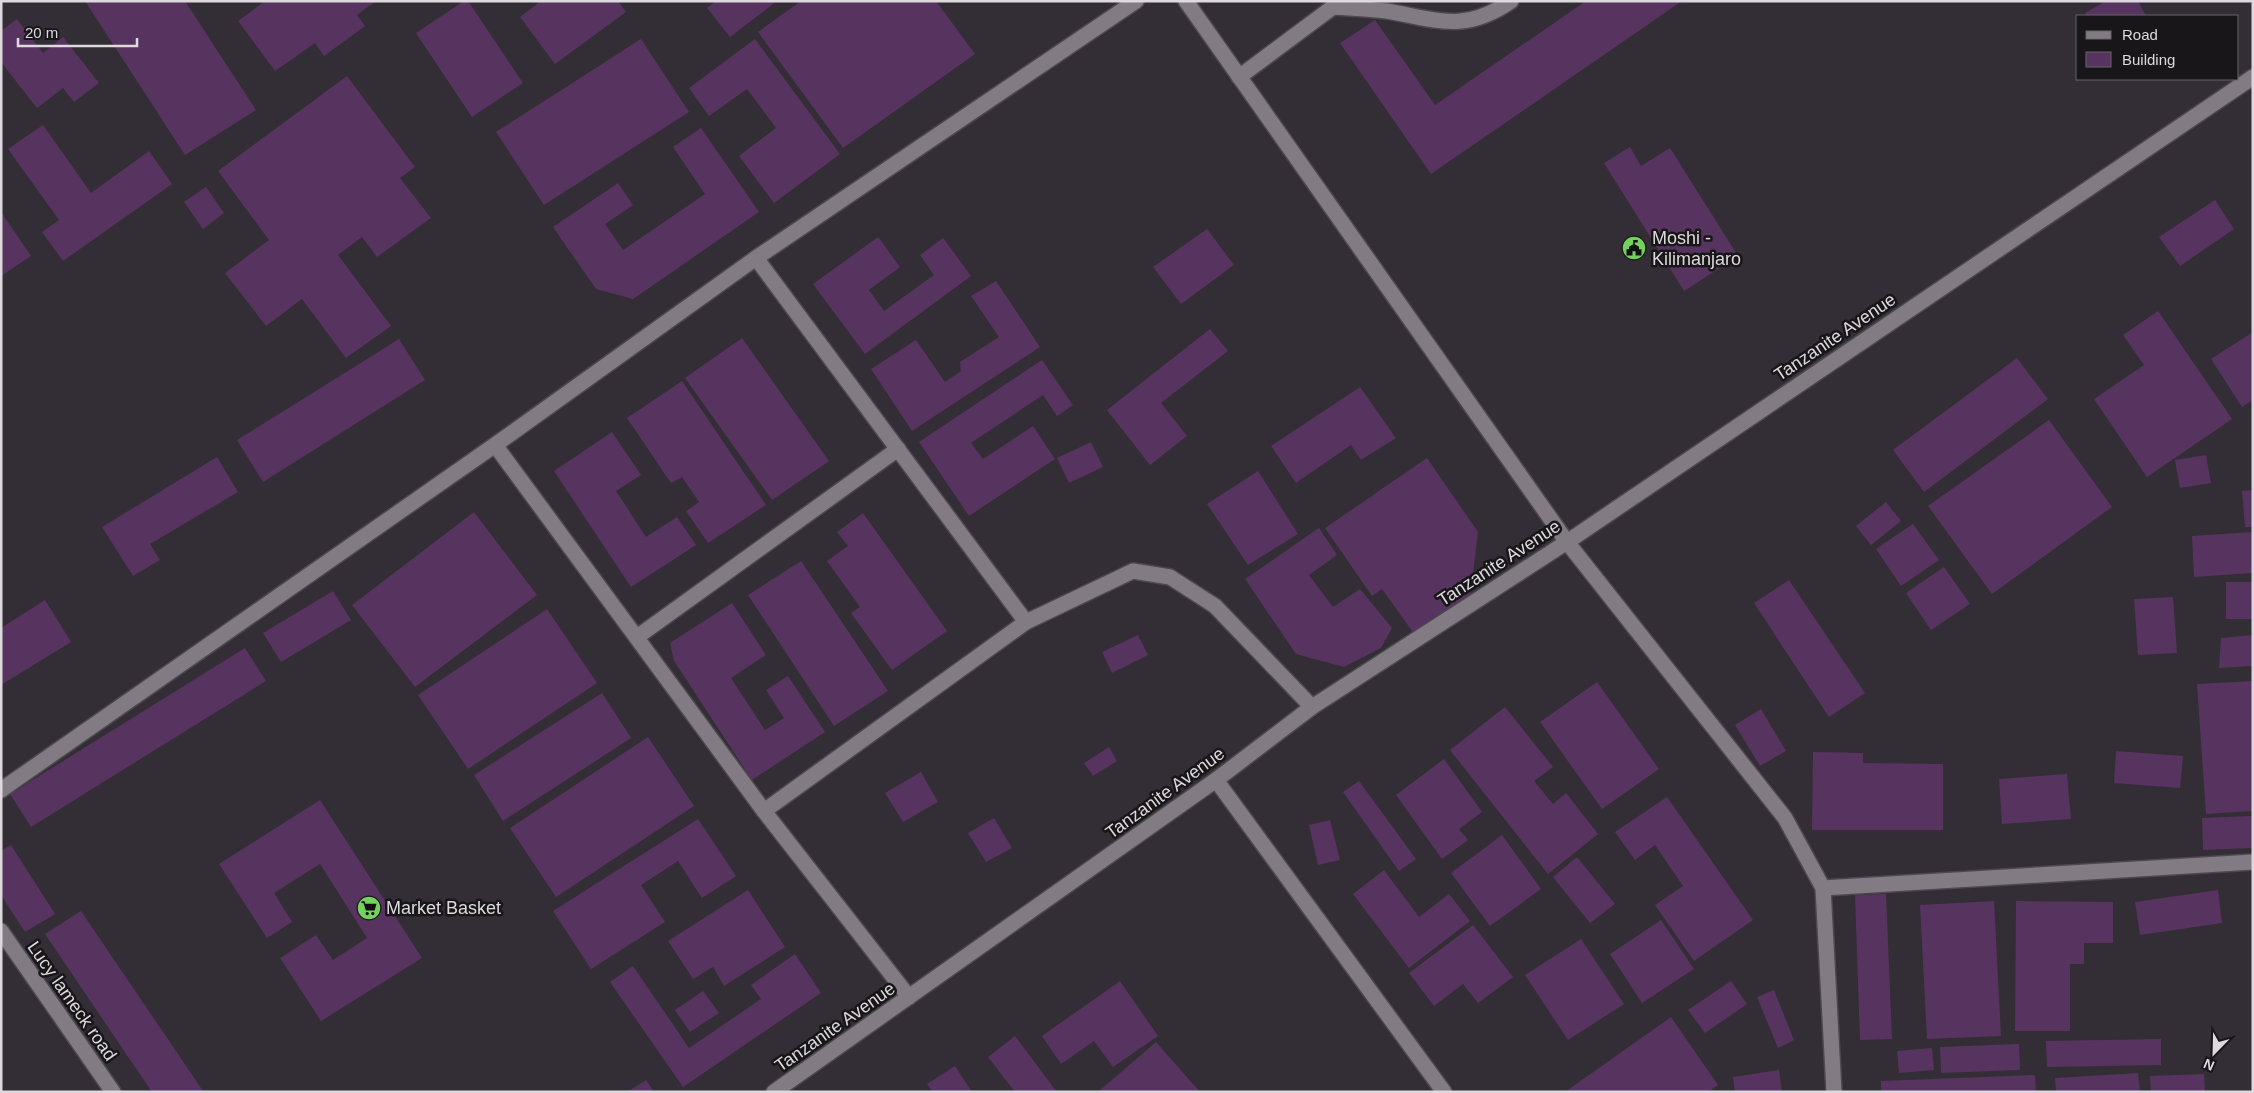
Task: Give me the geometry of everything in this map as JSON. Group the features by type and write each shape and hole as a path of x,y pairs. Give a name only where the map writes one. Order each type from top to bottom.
{"street":[{"path":"1,790 495,445 756,258 1136,1"},
{"path":"1186,1 1567,542 1785,818 1823,888 1834,1092"},
{"path":"1239,77 1334,4 1450,23 1477,19 1511,1"},
{"name":"Tanzanite Avenue","path":"774,1092 1216,780 1312,707 1567,542 2250,84"},
{"path":"756,258 1026,622"},
{"path":"495,445 764,810 909,997"},
{"path":"637,637 898,449"},
{"path":"764,810 1026,622 1133,571 1170,577 1215,606 1312,707"},
{"path":"1216,780 1444,1092"},
{"path":"1823,888 2253,862"},
{"name":"Lucy lameck road","path":"1,932 113,1092"}],"building":[{"path":"85,1 185,1 256,110 185,155"},
{"path":"265,1 376,1 357,15 365,26 324,56 315,43 275,71 238,21"},
{"path":"464,1 468,1 523,83 472,117 416,33"},
{"path":"541,1 618,1 626,12 555,64 520,17"},
{"path":"716,1 777,1 730,37 707,8"},
{"path":"801,1 936,1 975,54 843,148 758,32"},
{"path":"1586,1 1682,1 1431,174 1340,43 1375,20 1435,105"},
{"path":"2106,1 2138,1 2145,15 2086,15 2085,13"},
{"path":"17,19 43,53 63,37 99,83 74,102 63,88 37,108 1,62 1,31"},
{"path":"641,39 689,112 544,205 496,132"},
{"path":"755,39 840,154 774,203 739,156 776,128 747,89 709,116 689,88"},
{"path":"347,76 415,167 400,178 431,218 377,257 362,237 338,255 391,326 346,358 302,299 266,326 225,273 269,240 218,171"},
{"path":"43,125 91,193 149,151 172,184 63,261 42,232 59,220 8,149"},
{"path":"701,128 759,212 633,299 596,289 553,227 618,183 633,205 605,224 623,250 705,194 673,147"},
{"path":"1630,147 1641,166 1670,148 1738,256 1684,291 1604,163"},
{"path":"206,187 224,213 203,229 184,202"},
{"path":"2215,200 2234,229 2180,266 2159,237"},
{"path":"1,212 31,256 1,276"},
{"path":"1207,229 1234,265 1181,304 1153,267"},
{"path":"878,237 900,267 869,290 884,311 934,275 920,255 943,238 971,276 865,354 813,284"},
{"path":"996,281 1040,347 912,431 871,369 916,340 945,382 961,371 960,362 999,337 971,296"},
{"path":"2158,311 2232,419 2147,477 2094,399 2144,365 2123,335"},
{"path":"1210,329 1228,351 1161,403 1187,436 1150,465 1107,410"},
{"path":"2253,332 2253,400 2242,407 2211,359"},
{"path":"742,338 829,461 772,500 685,378"},
{"path":"399,339 425,380 263,482 237,440"},
{"path":"2017,358 2048,399 1924,492 1893,450"},
{"path":"1042,360 1073,405 1057,416 1043,395 971,443 983,459 1033,426 1055,459 969,516 919,442"},
{"path":"682,381 766,505 708,543 686,511 699,502 682,477 671,483 627,418"},
{"path":"1360,387 1396,438 1361,460 1351,445 1296,483 1271,446"},
{"path":"2049,420 2112,507 1992,594 1928,506"},
{"path":"612,432 641,475 616,491 646,537 677,517 696,545 631,587 554,471"},
{"path":"1091,442 1103,467 1069,483 1057,458"},
{"path":"2206,455 2211,483 2180,488 2175,460"},
{"path":"217,457 238,492 150,544 160,560 133,576 102,527"},
{"path":"1427,458 1478,532 1470,598 1415,635 1382,589 1372,596 1325,528"},
{"path":"1258,471 1298,534 1248,565 1207,504"},
{"path":"2253,490 2253,527 2245,527 2242,491"},
{"path":"1886,502 1901,521 1871,545 1856,526"},
{"path":"474,512 537,595 415,687 352,605"},
{"path":"863,513 947,631 892,670 851,613 860,607 827,561 848,546 837,532"},
{"path":"1913,524 1939,560 1901,586 1876,549"},
{"path":"1319,528 1337,555 1309,575 1333,607 1360,589 1392,628 1381,648 1344,667 1296,654 1245,579"},
{"path":"2253,532 2253,573 2194,577 2192,536"},
{"path":"801,561 888,691 834,726 748,595"},
{"path":"1944,567 1970,604 1931,630 1906,593"},
{"path":"1789,580 1865,693 1829,717 1754,603"},
{"path":"2226,582 2253,582 2253,619 2226,619"},
{"path":"333,591 351,620 281,662 263,633"},
{"path":"2173,597 2177,653 2138,655 2134,599"},
{"path":"45,600 71,642 1,685 1,628"},
{"path":"732,603 766,655 731,678 765,730 784,718 766,690 788,676 825,732 752,780 674,661 670,643"},
{"path":"547,609 597,683 468,769 418,695"},
{"path":"1138,635 1148,655 1112,673 1102,652"},
{"path":"2253,635 2253,666 2219,668 2221,638"},
{"path":"245,648 266,681 31,827 10,794"},
{"path":"2253,681 2253,811 2206,814 2197,684"},
{"path":"1597,682 1659,769 1602,809 1540,722"},
{"path":"602,693 631,738 503,821 474,775"},
{"path":"1505,707 1553,767 1534,781 1553,804 1566,793 1598,834 1548,874 1450,750"},
{"path":"1761,709 1786,751 1760,766 1735,725"},
{"path":"648,737 694,806 556,897 510,828"},
{"path":"1109,747 1117,761 1093,776 1084,763"},
{"path":"2116,751 2183,756 2180,788 2114,783"},
{"path":"1813,752 1863,753 1863,763 1943,764 1943,830 1812,830"},
{"path":"1444,759 1482,812 1459,829 1468,840 1442,859 1396,795"},
{"path":"921,772 938,802 903,822 885,793"},
{"path":"2067,774 2071,819 2002,824 1999,779"},
{"path":"1359,781 1416,859 1399,871 1343,792"},
{"path":"1667,797 1753,920 1694,961 1655,905 1683,886 1655,845 1635,860 1615,832"},
{"name":"Market Basket","path":"320,800 422,958 321,1021 280,958 316,935 333,960 367,938 320,864 274,893 292,922 267,938 219,864"},
{"path":"2253,816 2253,848 2203,850 2202,818"},
{"path":"994,818 1012,848 986,862 968,833"},
{"path":"698,819 736,876 702,898 678,861 641,885 665,922 591,969 553,911"},
{"path":"1330,820 1340,860 1318,865 1309,825"},
{"path":"1502,835 1541,889 1490,926 1451,873"},
{"path":"11,845 55,914 25,932 1,895 1,851"},
{"path":"1577,857 1615,904 1590,923 1553,877"},
{"path":"1384,870 1419,917 1449,894 1470,921 1409,968 1353,894"},
{"path":"748,890 785,947 724,986 713,967 693,979 668,941"},
{"path":"2218,890 2222,923 2140,935 2135,902"},
{"path":"1886,894 1892,1039 1860,1040 1855,895"},
{"path":"1994,901 2001,1036 1927,1039 1920,905"},
{"path":"2016,901 2113,902 2113,943 2084,943 2084,964 2070,964 2070,1031 2015,1031"},
{"path":"81,911 203,1091 152,1092 45,934"},
{"path":"1661,920 1694,969 1642,1003 1610,954"},
{"path":"1473,925 1513,977 1478,1003 1463,984 1434,1006 1409,973"},
{"path":"1581,939 1624,1004 1568,1040 1525,975"},
{"path":"795,954 821,993 683,1087 610,982 633,966 689,1048 761,999 751,985"},
{"path":"1120,981 1158,1036 1113,1067 1094,1041 1061,1064 1042,1036"},
{"path":"1731,981 1747,1004 1705,1033 1688,1010"},
{"path":"1774,990 1794,1040 1778,1048 1757,997"},
{"path":"703,991 719,1013 690,1032 675,1010"},
{"path":"1671,1017 1718,1085 1708,1092 1565,1092"},
{"path":"1015,1036 1057,1092 1015,1092 988,1057"},
{"path":"2161,1039 2161,1065 2047,1067 2046,1041"},
{"path":"1156,1042 1200,1092 1098,1092"},
{"path":"2019,1044 2020,1070 1941,1073 1940,1047"},
{"path":"1932,1048 1934,1070 1899,1073 1897,1051"},
{"path":"955,1066 972,1092 933,1092 927,1084"},
{"path":"1779,1070 1782,1092 1735,1092 1733,1077"},
{"path":"2138,1073 2140,1092 2056,1092 2055,1078"},
{"path":"2204,1074 2205,1092 2151,1092 2150,1076"},
{"path":"2035,1075 2036,1092 1881,1092 1881,1081"},
{"path":"646,1080 654,1092 627,1092"}],"place":[{"name":"Moshi - Kilimanjaro","path":"1634,248"},
{"name":"Market Basket","path":"369,908"}]}
